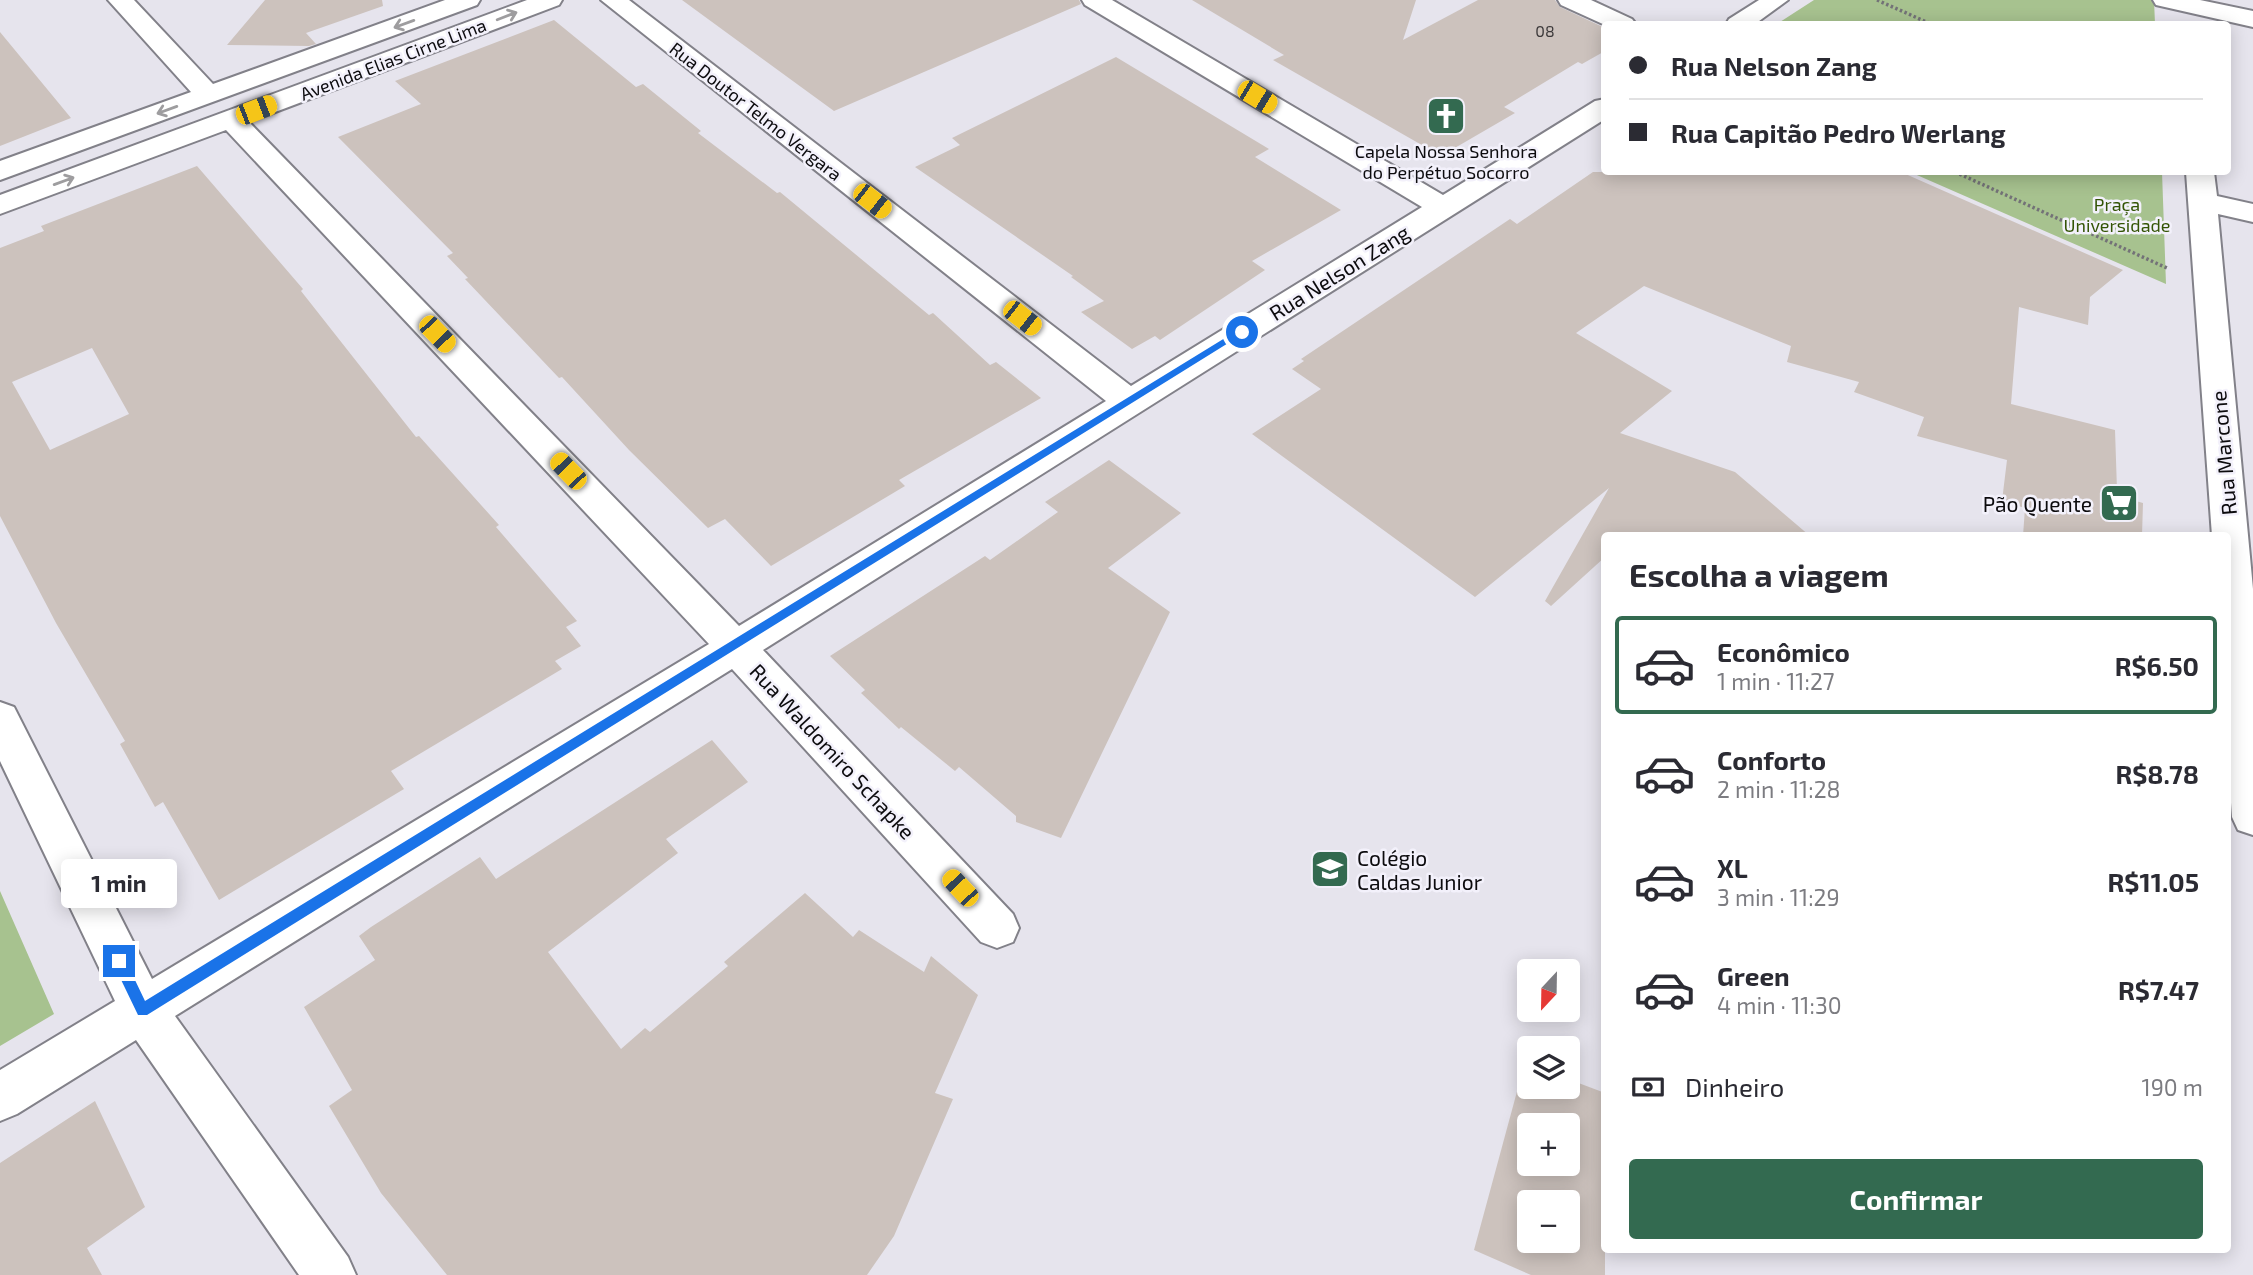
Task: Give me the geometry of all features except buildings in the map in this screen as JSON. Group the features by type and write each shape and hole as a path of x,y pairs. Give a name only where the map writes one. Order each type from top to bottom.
{"street":[{"name":"Rua Waldomiro Schapke","path":"120,0 736,646 997,928"},
{"name":"Avenida Elias Cirne Lima","path":"0,205 468,0"},
{"name":"Avenida Elias Cirne Lima","path":"0,171 220,107 550,0"},
{"name":"Rua Doutor Telmo Vergara","path":"613,0 1130,402"},
{"path":"1094,0 1443,207"},
{"path":"1570,0 1616,21"},
{"path":"1743,21 1776,0"},
{"path":"2183,8 2253,19"},
{"name":"Rua Nelson Zang","path":"0,1097 736,646 1601,109"},
{"path":"2202,187 2253,213"},
{"name":"Rua Marcone","path":"2202,187 2210,288 2239,483 2253,817"},
{"path":"0,719 142,1010 330,1275"}],"path":[{"path":"1877,0 1924,21"},
{"path":"1962,175 2210,288"}],"green space":[{"path":"1814,0 2154,0 2155,21 1782,21"},
{"name":"Praça Universidade","path":"1917,175 2162,175 2166,284"},
{"path":"0,891 54,1014 0,1046"}],"place":[{"name":"Capela Nossa Senhora do Perpétuo Socorro","path":"1446,116"},
{"name":"Pão Quente","path":"2119,503"},
{"name":"Colégio Caldas Junior","path":"1330,869"}],"route":[{"path":"119,961 142,1010 1242,332"}]}
